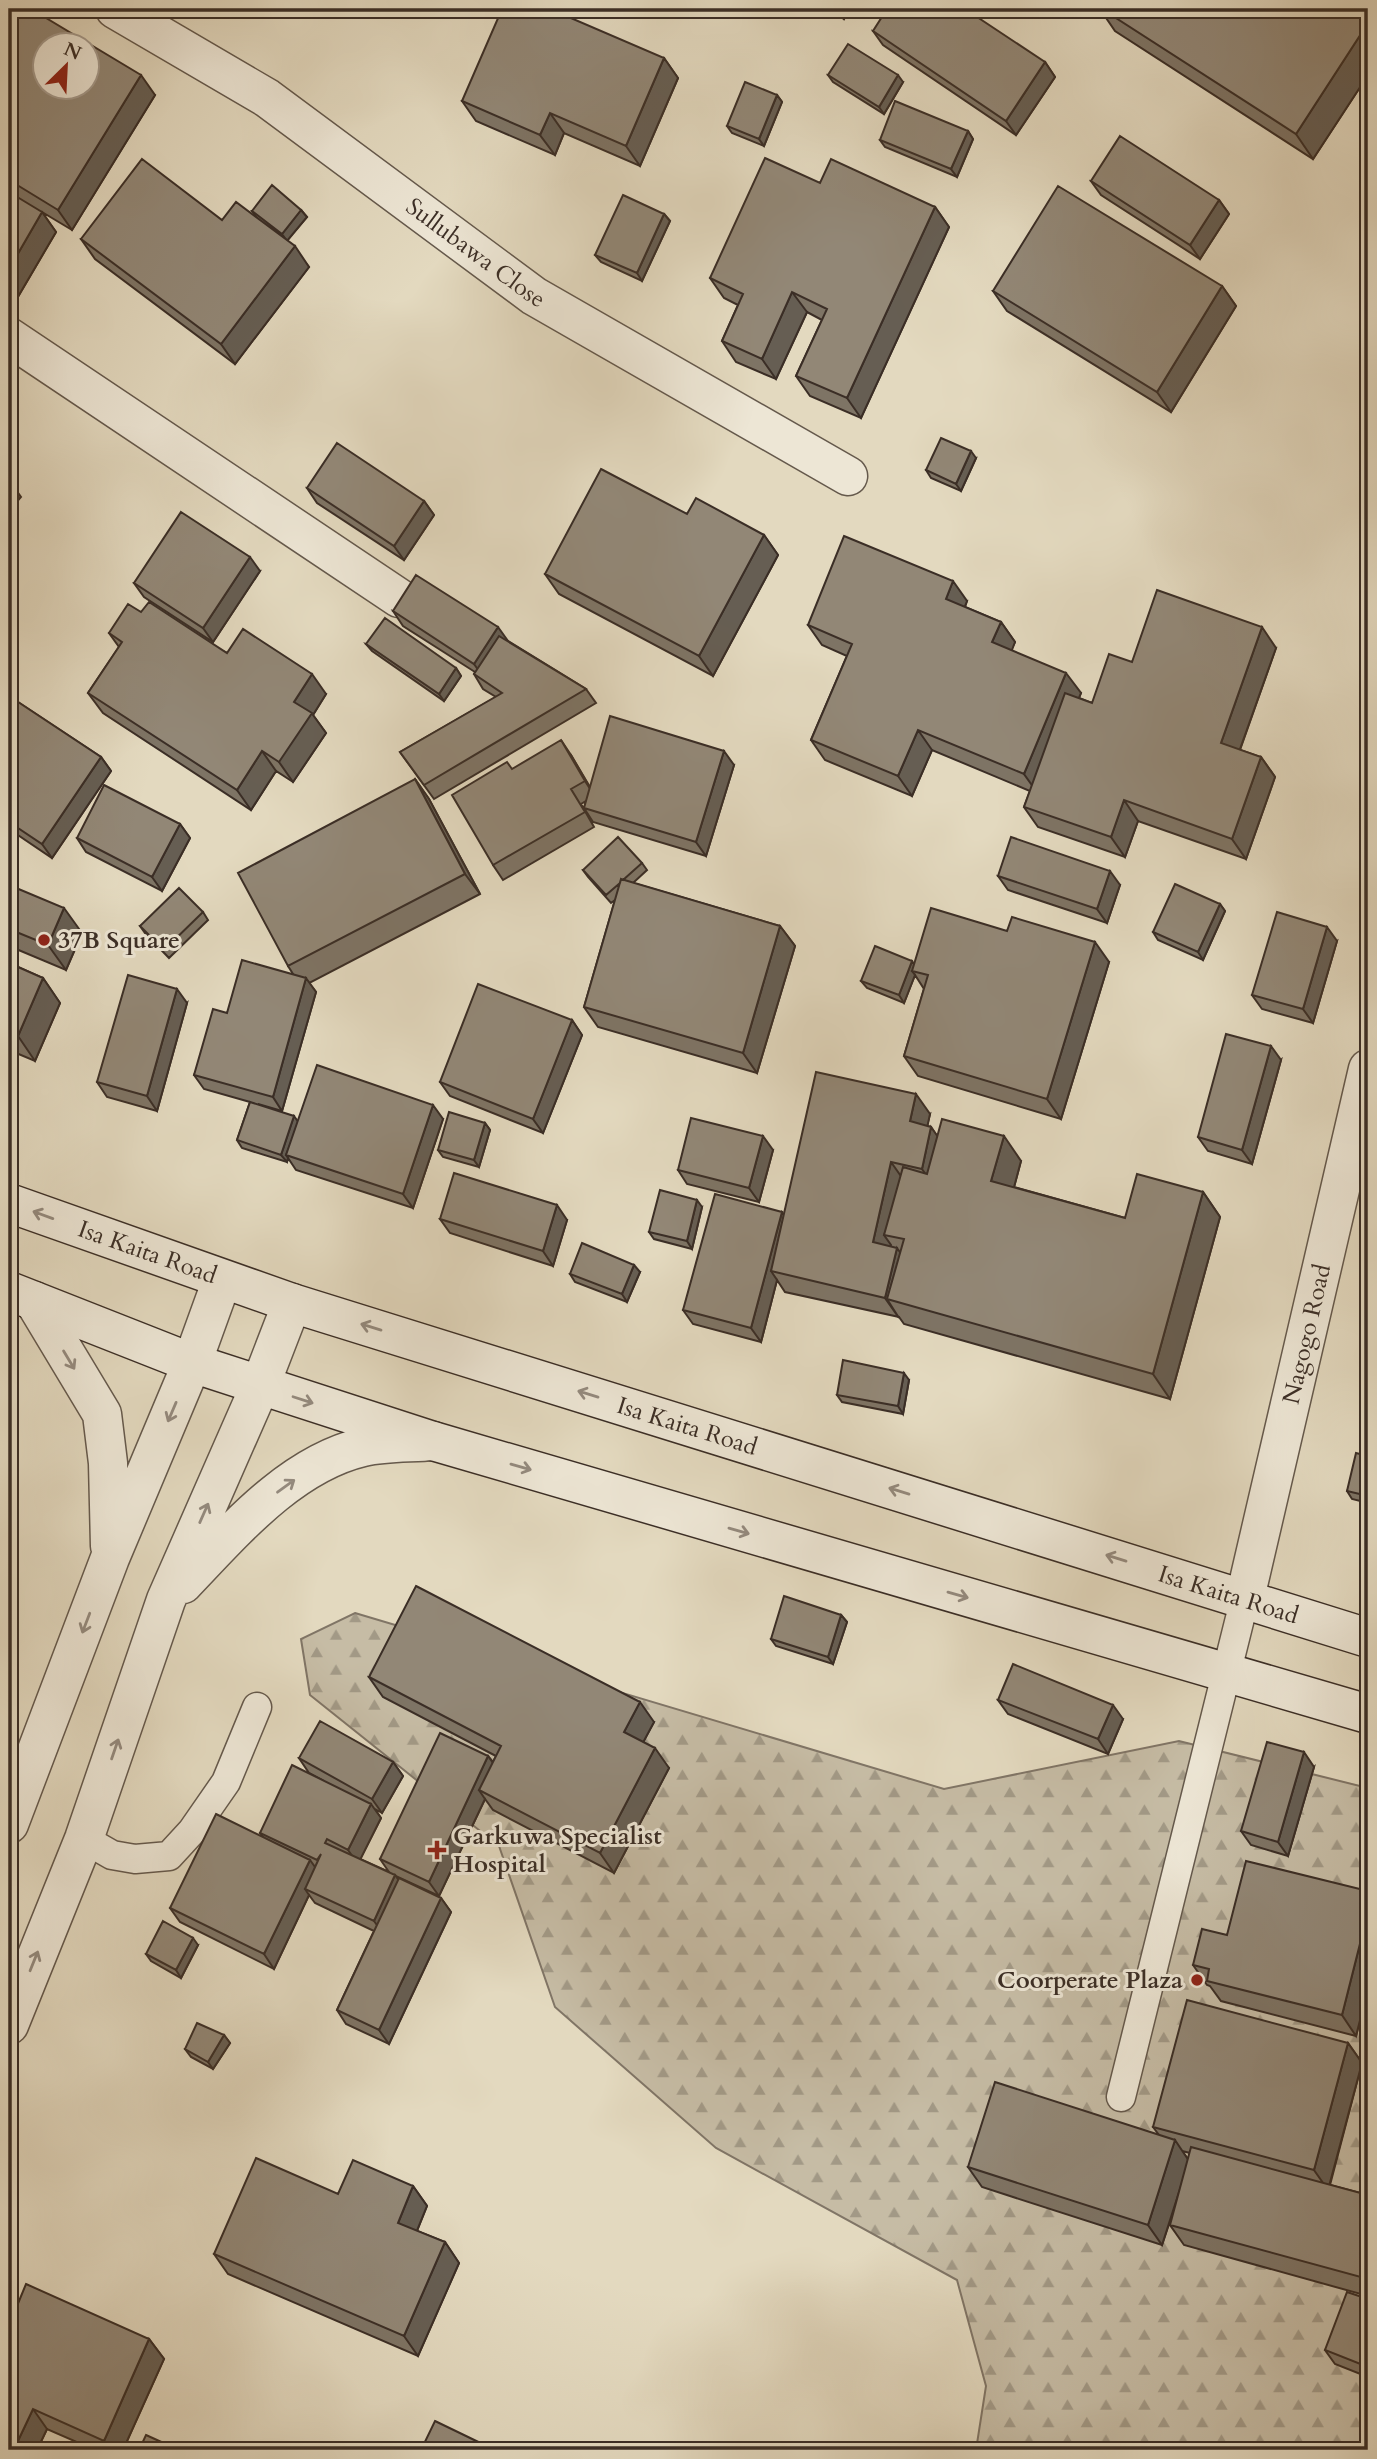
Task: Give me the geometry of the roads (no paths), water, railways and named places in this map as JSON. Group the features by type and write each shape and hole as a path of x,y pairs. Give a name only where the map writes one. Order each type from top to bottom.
{"street":[{"name":"Sullubawa Close","path":"114,9 267,98 534,296 848,476"},
{"path":"9,337 399,598"},
{"name":"Nagogo Road","path":"1245,1598 1368,1069"},
{"name":"Isa Kaita Road","path":"9,1203 292,1303 1368,1638"},
{"path":"9,1824 110,1558 192,1363 222,1280"},
{"path":"22,1296 192,1363 433,1441 1368,1714"},
{"path":"22,1296 102,1414 108,1463 110,1558"},
{"path":"9,2025 84,1839 166,1600 260,1386 292,1303"},
{"path":"166,1600 262,1503 311,1467 363,1447 433,1441"}],"lane":[{"path":"1121,2097 1245,1598"},
{"path":"84,1839 112,1855 135,1858 169,1856 192,1832 226,1782 257,1707"}],"place":[{"name":"37B Square","path":"44,940"},
{"name":"Garkuwa Specialist Hospital","path":"437,1850"},
{"name":"Coorperate Plaza","path":"1197,1980"}]}
